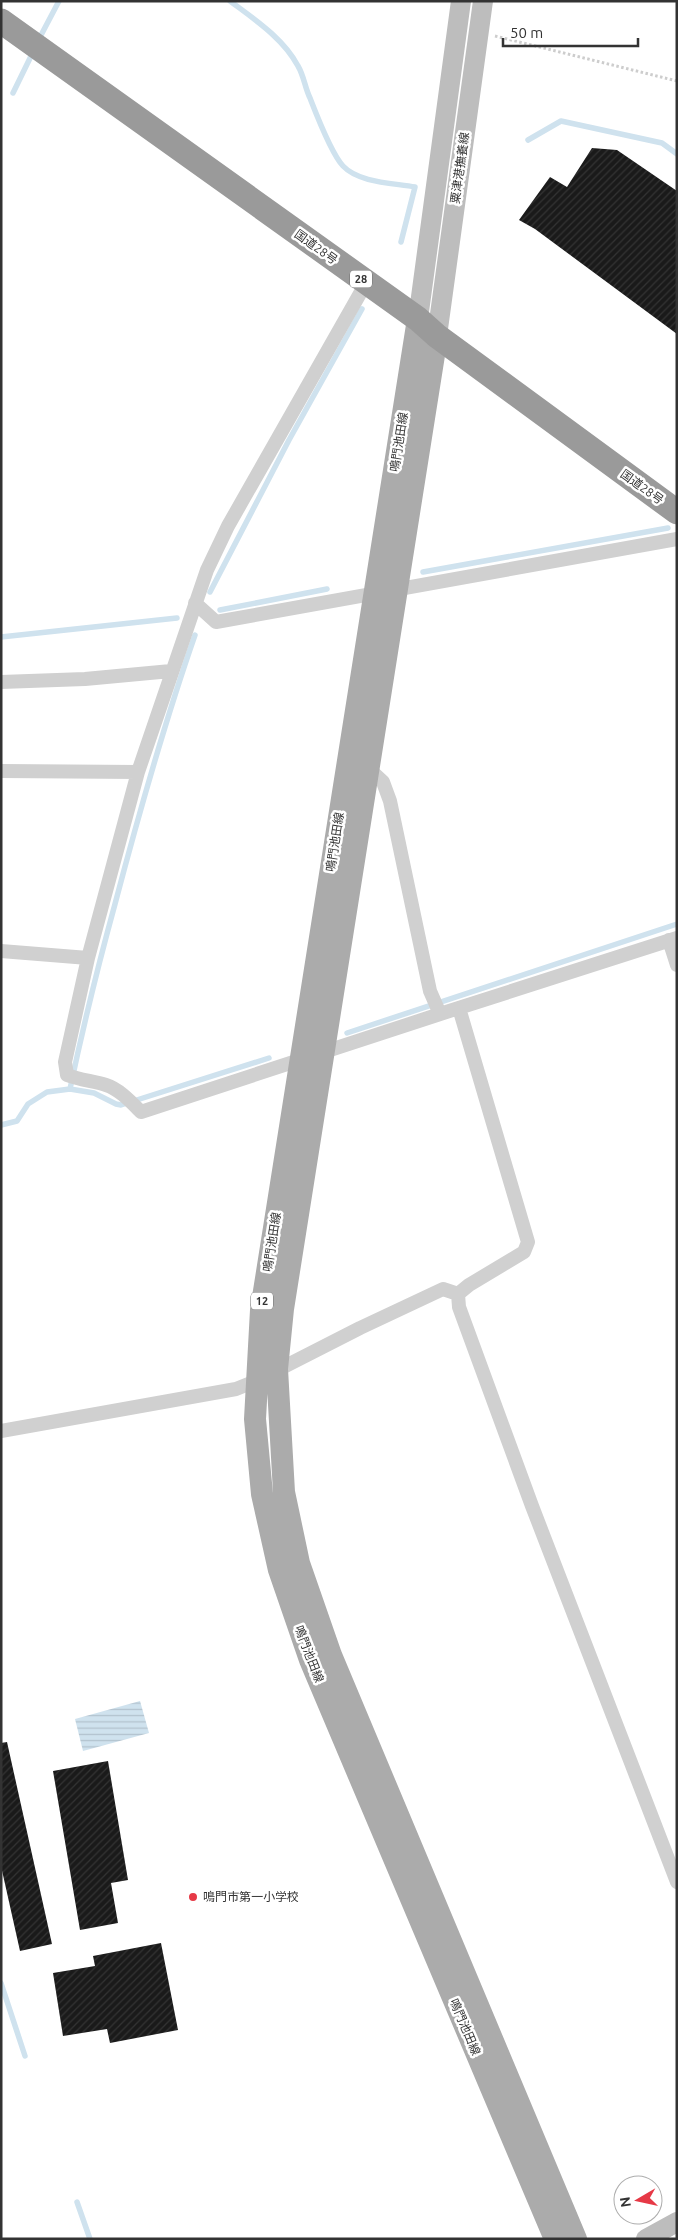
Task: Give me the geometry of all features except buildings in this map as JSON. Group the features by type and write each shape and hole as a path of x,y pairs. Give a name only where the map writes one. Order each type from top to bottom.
{"highway":[{"name":"国道28号","path":"1,21 418,319 438,336 677,512"}],"main road":[{"name":"粟津港撫養線","path":"418,319 461,1"},
{"name":"粟津港撫養線","path":"438,336 484,1"},
{"name":"鳴門池田線","path":"418,319 261,1310 256,1381 256,1419 262,1494 278,1570 306,1651 555,2239"},
{"name":"鳴門池田線","path":"438,336 283,1309 278,1369 284,1492 299,1563 324,1637 576,2239"},
{"path":"646,2239 677,2222"}],"street":[{"path":"366,283 228,526 207,570 138,772 88,958 65,1062 67,1074 78,1080 107,1085 125,1096 141,1112 439,1011 459,1008 673,939 677,965"},
{"path":"195,603 216,622 677,539"},
{"path":"1,682 86,679 171,671"},
{"path":"369,769 383,782 390,801 430,991 439,1011"},
{"path":"1,771 138,772"},
{"path":"1,950 88,958"},
{"path":"458,1294 524,1252 528,1242 459,1008"},
{"path":"1,1431 236,1389 443,1289 458,1294"},
{"path":"458,1294 459,1307 526,1488 677,1882"}],"path":[{"path":"479,33 677,81"}],"water":[{"path":"140,1701 149,1733 83,1751 75,1719"}],"waterway":[{"path":"39,39 59,1"},
{"path":"230,1 258,22 292,56 300,70 325,134 343,166 350,172 367,179 415,187 401,242"},
{"path":"13,93 33,52"},
{"path":"528,140 561,121 662,143 677,154"},
{"path":"210,592 289,440 362,309"},
{"path":"423,572 668,528"},
{"path":"220,610 327,589"},
{"path":"1,637 177,618"},
{"path":"70,1089 97,973 133,836 162,735 195,635"},
{"path":"347,1033 677,924"},
{"path":"1,1125 17,1121 28,1104 47,1092 70,1089 94,1093 121,1105 269,1058"},
{"path":"1,1983 25,2056"},
{"path":"77,2202 90,2239"}],"place":[{"name":"鳴門市第一小学校","path":"193,1897"}]}
